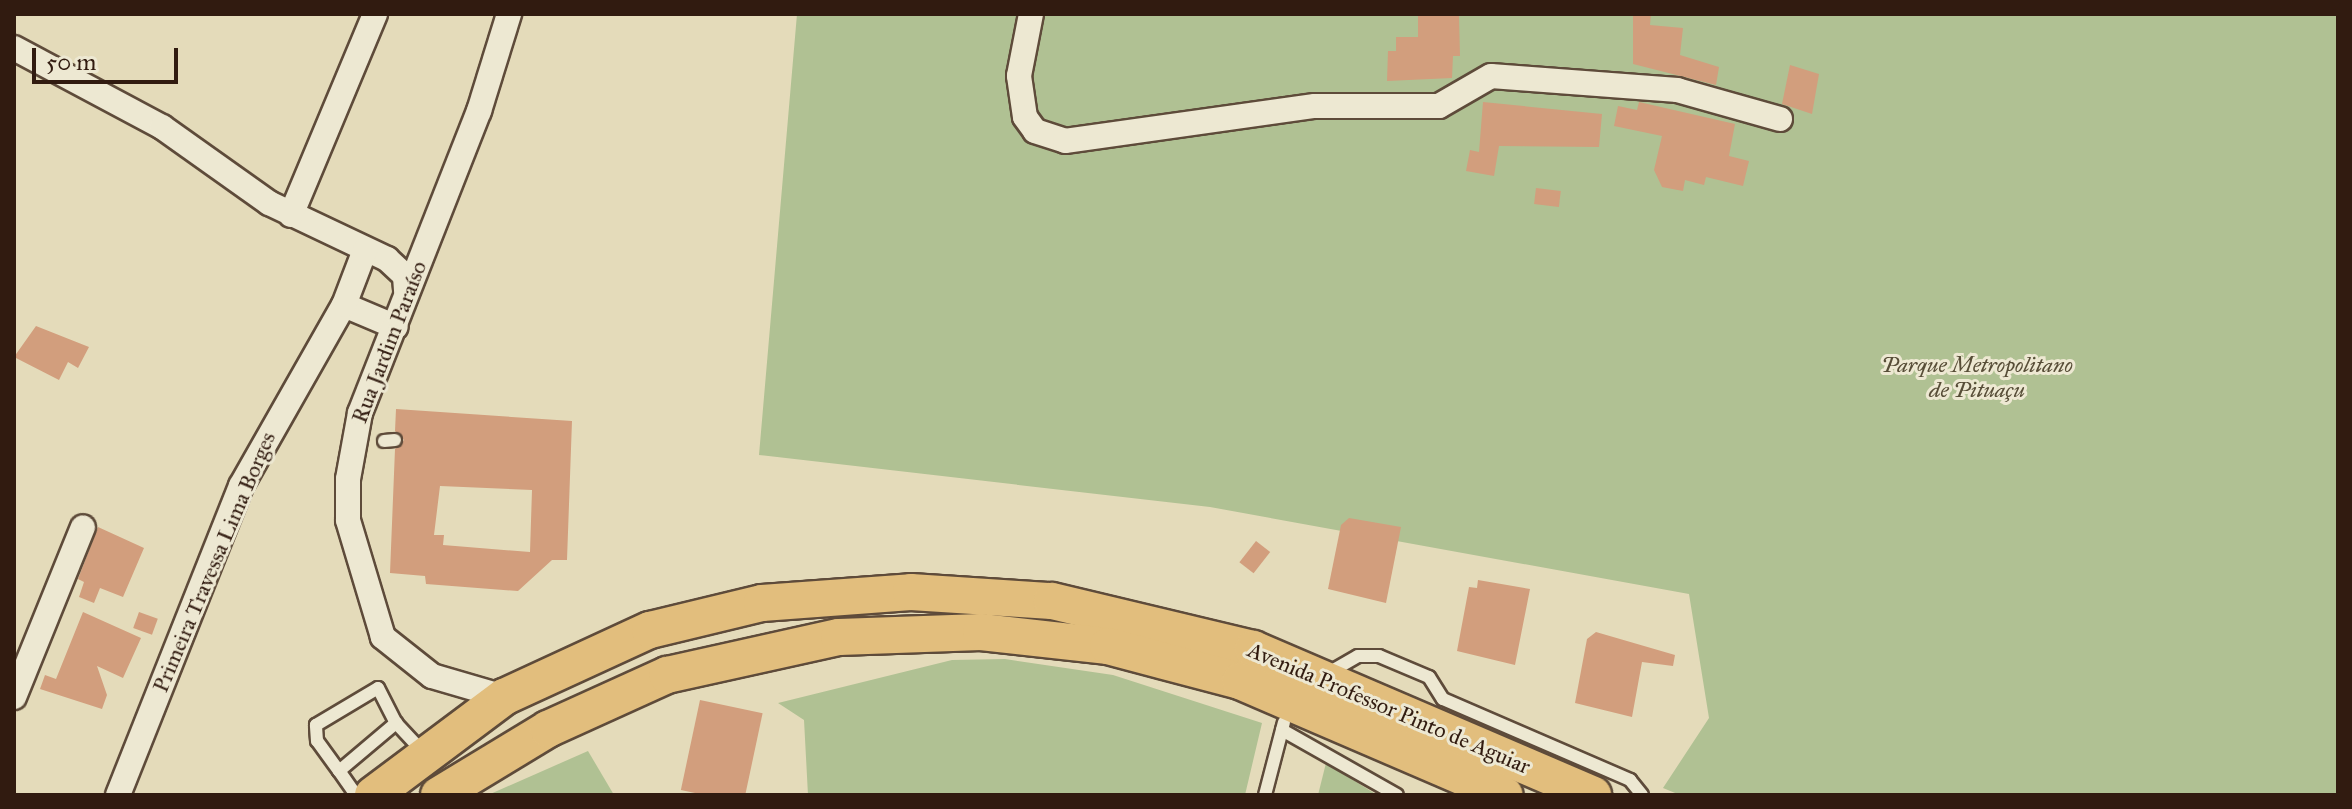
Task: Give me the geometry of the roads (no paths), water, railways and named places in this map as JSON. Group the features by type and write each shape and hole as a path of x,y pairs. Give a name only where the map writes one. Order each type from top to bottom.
{"main road":[{"name":"Avenida Professor Pinto de Aguiar","path":"373,795 424,753 504,697 597,650 703,615 896,592 985,593 1115,613 1253,649 1322,676 1593,795"},
{"name":"Avenida Professor Pinto de Aguiar","path":"439,795 643,684 839,637 1045,637 1182,663 1285,715 1505,795"}],"street":[{"path":"291,215 375,14"},
{"name":"Rua Jardim Paraíso","path":"504,697 407,662 383,637 367,595 348,520 351,445 396,327 406,291 479,111 509,14"},
{"path":"1031,14 1019,76 1025,117 1035,131 1065,141 1315,106 1439,106 1491,76 1677,90 1780,119"},
{"path":"14,48 162,127 291,215 398,266 406,291"},
{"name":"Primeira Travessa Lima Borges","path":"118,795 241,486 344,305 365,250"},
{"path":"344,305 396,327"},
{"path":"14,697 83,527"}],"lane":[{"path":"1322,676 1374,655 1429,677 1443,699 1630,780 1642,795"},
{"path":"356,795 317,741 316,725 378,688 396,723 424,753"},
{"path":"1265,795 1285,715 1397,795"},
{"path":"339,771 396,723"}],"park label":[{"name":"Parque Metropolitano de Pituaçu","path":"1977,376"}]}
